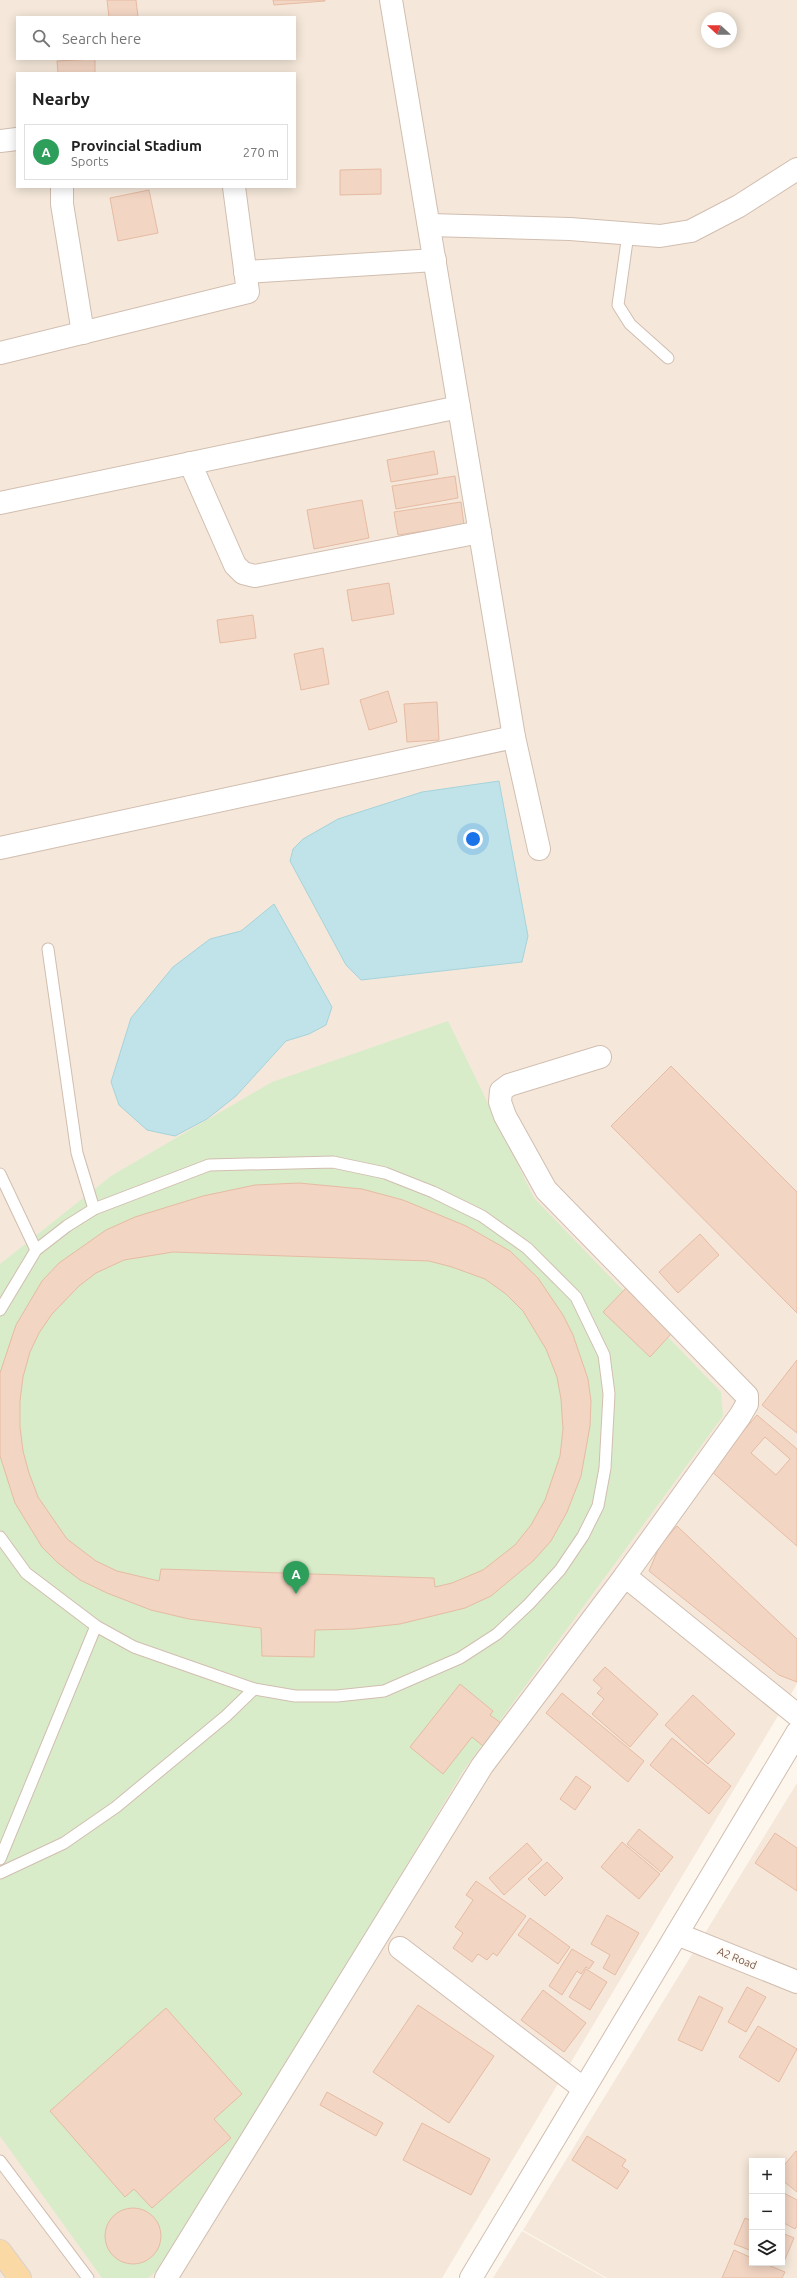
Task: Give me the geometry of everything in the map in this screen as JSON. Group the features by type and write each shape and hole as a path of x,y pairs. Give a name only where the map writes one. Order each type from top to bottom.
{"main road":[{"path":"0,2251 20,2278"}],"street":[{"path":"391,0 514,737 539,849"},
{"path":"0,141 16,139"},
{"path":"429,225 570,229 660,236 692,231 739,206 797,169"},
{"path":"62,188 84,333"},
{"path":"0,353 248,292 234,188"},
{"path":"245,272 435,260"},
{"path":"0,503 459,407"},
{"path":"190,463 235,566 242,574 255,576 480,532"},
{"path":"0,848 514,737"},
{"path":"166,2278 482,1766 625,1576 740,1416 747,1404 748,1396 546,1190 505,1116 500,1102 501,1091 509,1085 600,1057"},
{"path":"625,1576 797,1715"},
{"path":"471,2278 797,1733"},
{"name":"A2 Road","path":"677,1934 797,1982"},
{"path":"400,1948 584,2089"}],"lane":[{"path":"628,234 618,305 630,324 668,358"},
{"path":"48,949 77,1153 94,1209"},
{"path":"0,1310 10,1290 36,1250 67,1226 94,1209 209,1165 333,1162 385,1173 433,1192 482,1216 527,1248 576,1297 604,1355 609,1394 609,1432 606,1468 598,1506 583,1536 560,1570 530,1604 496,1634 460,1658 384,1691 337,1696 302,1696 254,1689 134,1647 96,1626 26,1573 0,1537"},
{"path":"0,1174 36,1250"},
{"path":"0,1859 96,1626"},
{"path":"0,1873 64,1843 116,1807 226,1716 254,1689"},
{"path":"0,2161 88,2278"}],"shaded area":[{"path":"0,0 797,0 797,1684 442,2278 0,2278"},
{"path":"797,1783 797,2278 607,2278 523,2230"},
{"path":"522,2231 605,2278 493,2278"}],"green space":[{"path":"448,1021 534,1198 721,1392 723,1416 463,1771 172,2258 148,2278 102,2278 0,2136 0,1264 111,1176 272,1082"}],"water":[{"path":"499,781 528,936 522,962 361,980 346,965 290,861 293,849 303,839 338,819 422,792"},
{"path":"274,904 332,1007 326,1025 309,1034 286,1041 236,1096 207,1119 175,1136 147,1130 119,1105 111,1082 131,1018 173,967 210,939 241,931"}],"building":[{"path":"107,0 136,0 138,16 109,16"},
{"path":"273,0 325,0 325,1 274,5"},
{"path":"95,60 95,72 58,72 57,61"},
{"path":"381,169 381,194 340,195 340,170"},
{"path":"149,190 158,233 118,241 110,198"},
{"path":"434,451 438,474 391,482 387,460"},
{"path":"455,476 458,498 396,509 392,486"},
{"path":"362,500 369,538 314,549 307,510"},
{"path":"461,502 464,525 398,535 394,512"},
{"path":"389,583 394,614 352,621 347,590"},
{"path":"253,615 256,638 220,643 217,620"},
{"path":"323,648 329,684 301,690 294,654"},
{"path":"388,691 397,722 369,730 360,700"},
{"path":"437,702 439,740 407,742 404,704"},
{"path":"671,1066 797,1192 797,1313 611,1126"},
{"path":"299,1183 362,1189 403,1200 466,1226 510,1251 538,1278 563,1315 573,1335 588,1379 591,1401 590,1426 581,1476 567,1512 551,1541 533,1561 491,1596 465,1608 400,1624 354,1629 315,1630 314,1657 262,1656 261,1628 189,1619 151,1610 107,1593 80,1580 58,1563 42,1547 15,1503 0,1456 0,1373 16,1325 42,1281 59,1263 106,1230 135,1217 203,1196 255,1185","holes":["173,1252 429,1261 452,1267 485,1279 506,1294 523,1311 546,1349 557,1377 561,1399 563,1429 560,1456 545,1500 531,1525 515,1545 483,1570 452,1583 435,1587 434,1578 161,1569 159,1581 117,1571 96,1561 67,1539 38,1497 23,1451 20,1427 20,1401 23,1377 30,1352 39,1333 52,1314 79,1286 96,1273 124,1260"]},
{"path":"700,1234 719,1255 678,1293 659,1272"},
{"path":"626,1288 672,1333 650,1357 603,1312"},
{"path":"797,1360 797,1433 762,1405"},
{"path":"757,1415 797,1449 797,1546 710,1470","holes":["765,1437 790,1459 776,1475 751,1453"]},
{"path":"677,1526 797,1639 797,1682 779,1675 649,1571 660,1545"},
{"path":"605,1667 658,1714 630,1747 592,1714 604,1699 597,1693 602,1688 593,1680"},
{"path":"460,1684 493,1711 490,1715 501,1723 483,1746 472,1737 443,1774 410,1747"},
{"path":"562,1693 644,1761 628,1782 546,1713"},
{"path":"693,1695 735,1734 708,1764 665,1725"},
{"path":"672,1738 731,1786 709,1814 650,1765"},
{"path":"576,1776 591,1787 575,1810 560,1799"},
{"path":"639,1829 673,1857 661,1872 627,1844"},
{"path":"775,1833 797,1848 797,1891 755,1863"},
{"path":"622,1842 660,1874 639,1899 601,1867"},
{"path":"527,1843 542,1860 504,1895 489,1878"},
{"path":"547,1862 563,1878 545,1896 528,1879"},
{"path":"476,1881 526,1916 497,1956 493,1953 487,1960 478,1954 472,1962 453,1948 463,1933 455,1927 473,1900 466,1895"},
{"path":"607,1915 639,1933 615,1975 603,1968 610,1955 591,1944"},
{"path":"530,1918 570,1947 558,1964 518,1935"},
{"path":"572,1949 594,1962 589,1969 586,1967 581,1974 577,1971 562,1995 549,1986"},
{"path":"586,1969 607,1982 590,2010 569,1997"},
{"path":"747,1987 766,1997 746,2032 728,2022"},
{"path":"543,1990 586,2023 564,2052 521,2020"},
{"path":"699,1996 723,2008 702,2051 678,2040"},
{"path":"418,2005 494,2056 449,2123 373,2072"},
{"path":"166,2008 242,2094 214,2119 231,2138 152,2208 134,2189 125,2197 50,2111"},
{"path":"758,2026 797,2049 779,2082 739,2057"},
{"path":"327,2092 383,2123 376,2136 320,2105"},
{"path":"422,2123 490,2159 471,2195 403,2160"},
{"path":"587,2136 626,2160 622,2166 629,2171 617,2189 572,2160"},
{"path":"796,2151 797,2192 785,2182 785,2164"},
{"path":"785,2194 797,2200 797,2226 795,2229 785,2224"},
{"path":"133,2208 144,2210 153,2216 159,2225 161,2236 159,2247 153,2256 144,2262 133,2264 122,2262 113,2256 107,2247 105,2236 107,2225 113,2216 122,2210"},
{"path":"745,2218 749,2220 749,2250 734,2244"},
{"path":"785,2234 794,2238 785,2259"},
{"path":"734,2250 749,2257 749,2266 770,2266 785,2272 782,2278 722,2278"}],"place":[{"name":"Provincial Stadium","path":"296,1594"}]}
